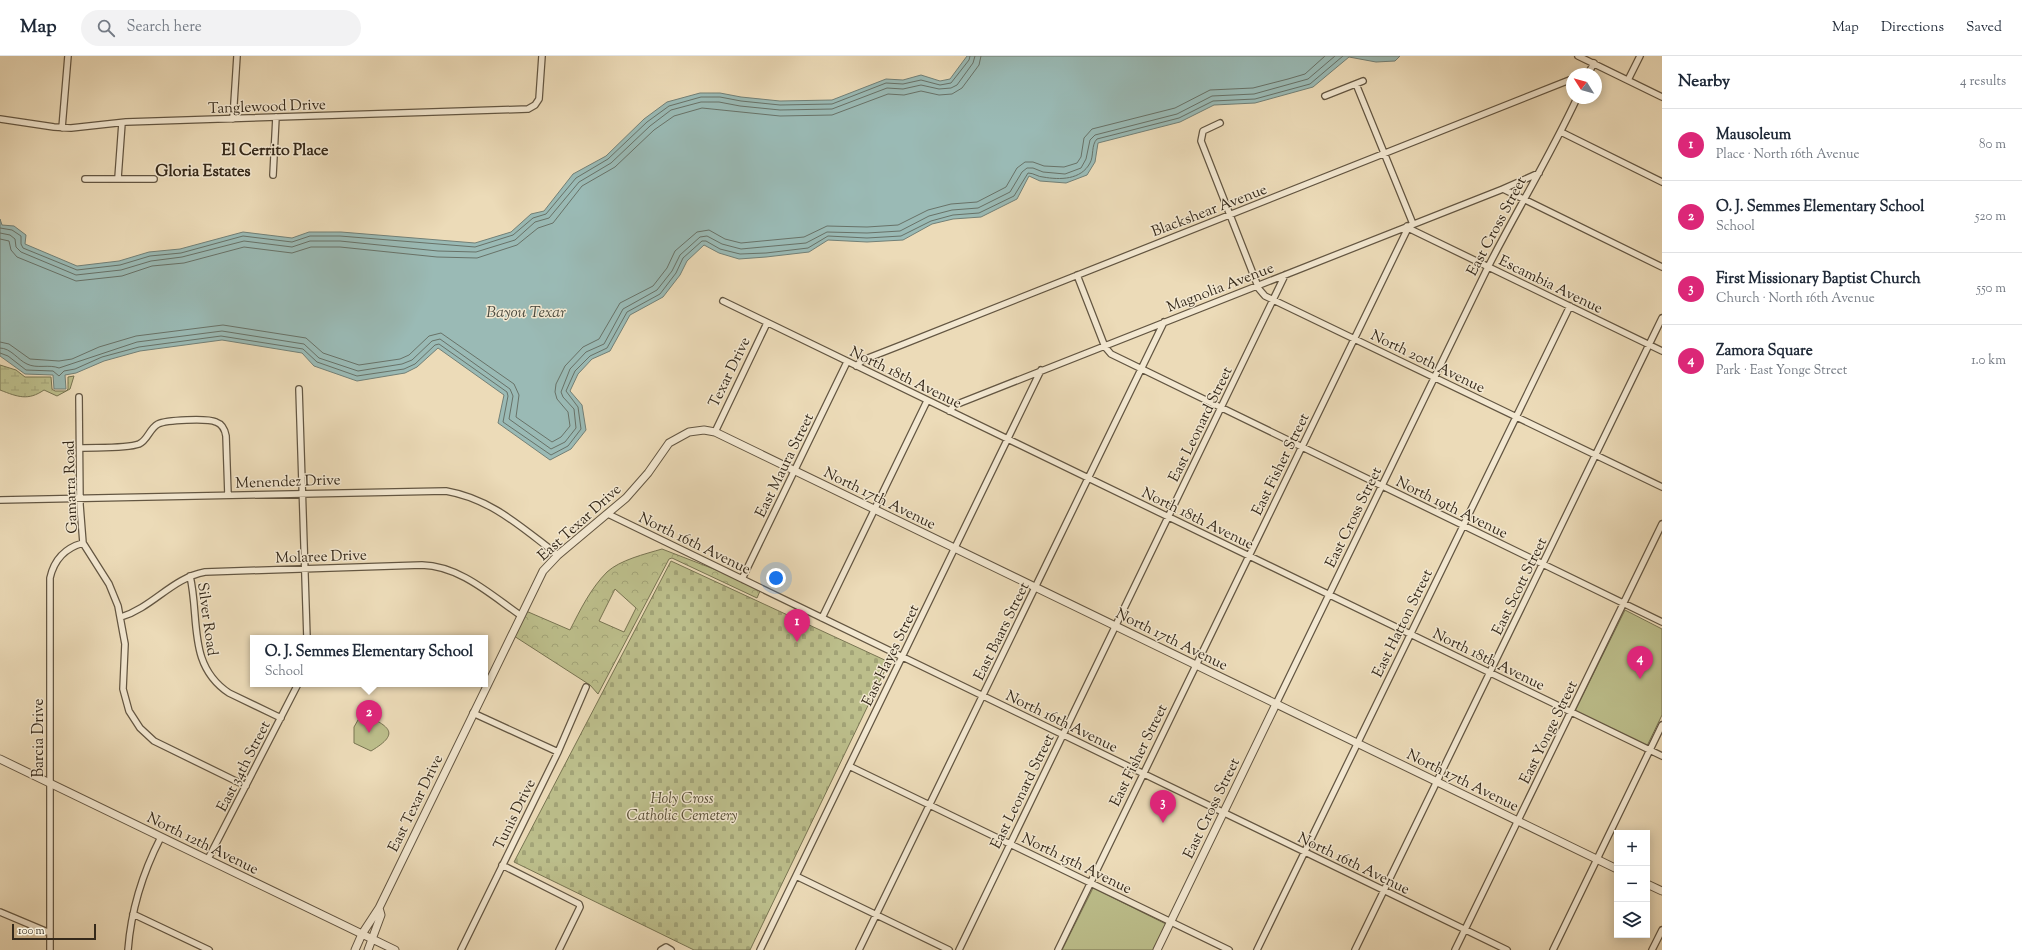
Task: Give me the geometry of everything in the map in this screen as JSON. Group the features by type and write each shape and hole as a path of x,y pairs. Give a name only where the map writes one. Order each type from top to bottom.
{"street":[{"path":"62,128 68,56"},
{"path":"233,119 238,56"},
{"name":"Tanglewood Drive","path":"0,119 62,128 122,123 528,109 535,105 539,99 542,56"},
{"path":"1578,56 1662,96"},
{"path":"1628,80 1640,56"},
{"path":"1590,68 1594,63"},
{"name":"Blackshear Avenue","path":"856,366 863,360 1566,81"},
{"path":"1325,96 1360,82 1409,226"},
{"name":"East Cross Street","path":"1157,950 1488,267 1523,199 1543,169 1574,104"},
{"path":"273,175 276,117"},
{"path":"118,178 122,123"},
{"name":"North 20th Avenue","path":"1220,123 1203,131 1201,141 1229,214 1234,221 1262,293 1662,487"},
{"path":"1561,132 1662,182"},
{"name":"Magnolia Avenue","path":"949,411 955,405 1041,370 1536,176 1543,169"},
{"path":"85,179 154,179"},
{"path":"1503,189 1662,267"},
{"name":"Escambia Avenue","path":"1409,226 1488,267 1662,351"},
{"name":"East Fisher Street","path":"1058,950 1409,226"},
{"path":"1077,275 1105,346"},
{"name":"East Leonard Street","path":"958,950 1285,275"},
{"name":"North 18th Avenue","path":"723,301 1662,756"},
{"name":"East Hatton Street","path":"1257,950 1570,306"},
{"name":"East Scott Street","path":"1356,950 1662,318"},
{"name":"East Baars Street","path":"859,950 1164,322"},
{"name":"Texar Drive","path":"715,432 767,323"},
{"name":"North 19th Avenue","path":"1105,346 1111,354 1141,370 1662,622"},
{"name":"East Maura Street","path":"742,579 847,362"},
{"name":"East Hayes Street","path":"760,950 1041,370"},
{"path":"299,389 307,635"},
{"name":"Gamarra Road","path":"79,397 81,498 84,543 109,584 121,617 125,644 123,689 129,711 140,728 162,746 246,786"},
{"path":"822,618 927,401"},
{"path":"80,448 140,443 148,437 155,426 164,422 208,420 216,422 223,427 226,436 228,495"},
{"name":"East Texar Drive","path":"488,680 543,571 558,555 608,514 638,486 665,448 676,438 696,430 715,432"},
{"name":"North 17th Avenue","path":"715,432 1614,868"},
{"name":"Menendez Drive","path":"0,500 434,490 460,493 495,508 558,555"},
{"name":"North 16th Avenue","path":"608,514 1507,950"},
{"name":"East Yonge Street","path":"1455,950 1662,524"},
{"name":"Barcia Drive","path":"50,950 50,578 59,557 70,548 84,543"},
{"name":"Molaree Drive","path":"121,617 147,605 173,584 190,576 214,572 422,565 441,567 462,575 520,615"},
{"name":"Silver Road","path":"190,576 194,593 200,655 207,673 221,688 229,693 281,718"},
{"name":"East 34th Street","path":"208,859 296,687"},
{"name":"East Texar Drive","path":"379,908 485,687"},
{"name":"Tunis Drive","path":"461,950 558,752 586,687"},
{"path":"473,713 558,752"},
{"path":"1553,950 1662,725"},
{"name":"North 12th Avenue","path":"0,759 395,950"},
{"name":"North 15th Avenue","path":"849,766 1229,950"},
{"path":"128,950 133,914 147,868 161,837"},
{"path":"502,865 579,904 580,907 559,950"},
{"path":"796,876 949,950"},
{"path":"1650,885 1662,891"},
{"path":"356,950 362,934 379,908"},
{"path":"368,950 381,915 379,908"},
{"path":"0,912 50,933"},
{"path":"133,914 209,950"},
{"path":"1652,950 1662,930"}],"green space":[{"path":"0,365 16,370 25,377 51,377 52,389 55,391 66,391 68,389 68,377 74,376 70,389 57,396 44,390 33,396 23,397 0,390"},
{"path":"662,549 719,571 760,591 757,598 672,558 669,559 598,694 590,685 514,636 526,611 570,630 591,592 607,572 626,561","holes":["615,589 636,608 624,632 599,621"]},
{"name":"Holy Cross Catholic Cemetery","path":"671,561 889,662 750,950 694,950 514,862"},
{"path":"1625,610 1662,629 1662,715 1647,746 1575,711"},
{"path":"362,713 384,726 388,730 389,734 387,739 371,751 354,743 354,727"},
{"path":"1093,888 1166,924 1153,950 1062,950"}],"water":[{"name":"Bayou Texar","path":"967,56 1400,56 1395,61 1376,62 1349,57 1313,87 1255,103 1214,105 1180,122 1098,143 1095,162 1087,175 1066,183 1040,181 1029,176 1017,199 981,217 953,219 932,224 903,240 867,242 828,240 809,252 739,259 719,253 704,245 687,261 680,275 663,297 630,315 610,351 592,359 578,374 570,391 582,405 586,430 571,449 550,460 498,423 504,395 438,348 417,367 405,373 357,381 314,366 302,353 222,340 140,351 104,361 76,373 65,375 66,389 54,389 53,375 25,374 0,356 0,219 2,225 14,226 26,235 25,244 77,266 119,261 149,252 180,249 243,232 292,238 309,232 341,232 475,243 511,232 531,214 544,211 573,174 606,156 644,119 667,102 700,93 720,93 780,101 832,100 886,79 903,80 921,75 940,81 950,79"}],"place":[{"name":"Mausoleum","path":"797,642"},
{"name":"Zamora Square","path":"1640,679"},
{"name":"O. J. Semmes Elementary School","path":"369,733"},
{"name":"First Missionary Baptist Church","path":"1163,823"}],"district":[{"name":"El Cerrito Place","path":"275,149"},
{"name":"Gloria Estates","path":"203,170"}]}
